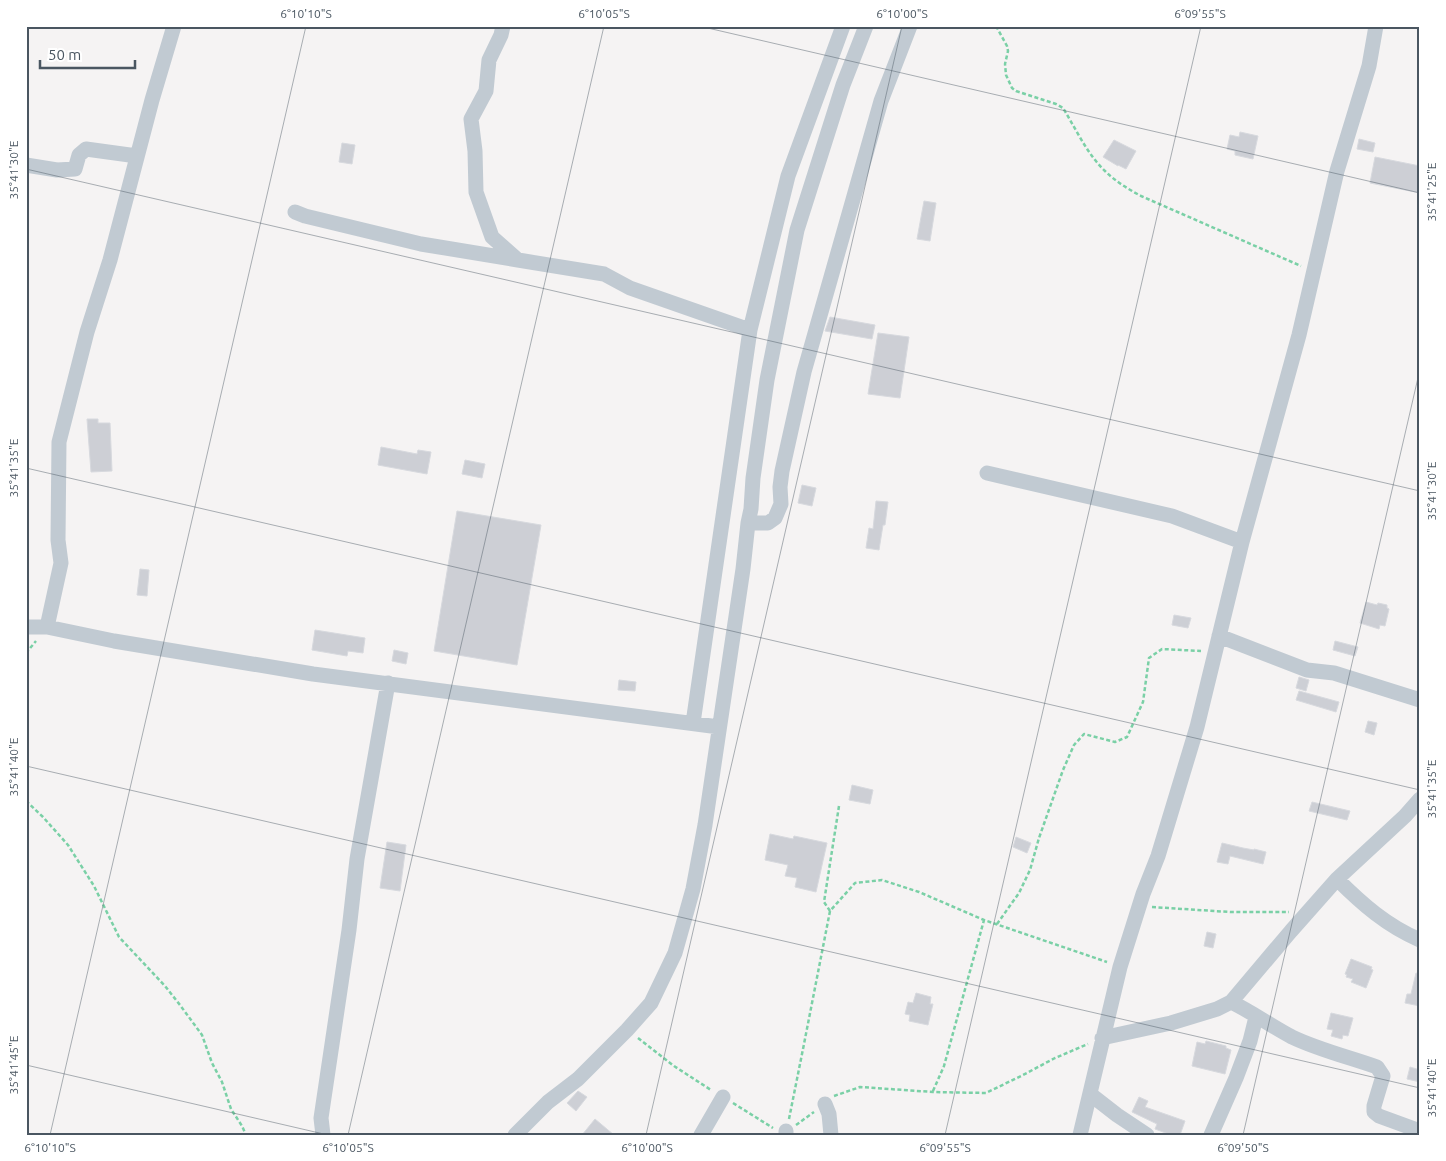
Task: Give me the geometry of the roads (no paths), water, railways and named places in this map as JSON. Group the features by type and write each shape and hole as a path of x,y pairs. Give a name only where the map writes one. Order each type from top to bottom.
{"street":[{"path":"46,627 62,563 58,540 59,442 87,332 110,260 152,100 174,26"},
{"path":"503,26 501,36 489,60 486,91 471,119 475,151 476,192 492,237 518,260"},
{"path":"693,723 750,330 788,176 843,26"},
{"path":"515,1135 548,1102 578,1079 651,1003 675,954 693,889 743,569 753,478 767,380 796,230 843,85 866,26"},
{"path":"748,523 768,523 775,518 781,504 780,487 782,471 804,372 881,101 910,26"},
{"path":"1080,1135 1120,967 1158,856 1196,727 1242,542 1300,335 1344,145 1369,66 1376,26"},
{"path":"26,165 57,170 76,169 78,155 86,149 137,156"},
{"path":"294,212 421,244 604,274 630,288 750,330"},
{"path":"987,473 1172,516 1242,542"},
{"path":"26,627 46,627 216,659 313,674 719,727"},
{"path":"1219,636 1307,670 1334,672 1420,700"},
{"path":"322,1135 321,1118 349,930 356,859 388,683"},
{"path":"1102,1038 1171,1023 1217,1009 1231,1002 1337,879 1405,816 1420,799"},
{"path":"1337,879 1362,904 1386,922 1409,936 1420,940"},
{"path":"1231,1002 1293,1037 1377,1067 1383,1076 1374,1112 1379,1116 1420,1131"},
{"path":"1211,1135 1243,1060 1256,1017"},
{"path":"1090,1094 1147,1135"},
{"path":"701,1135 723,1097"},
{"path":"824,1104 829,1114 831,1135"}]}
